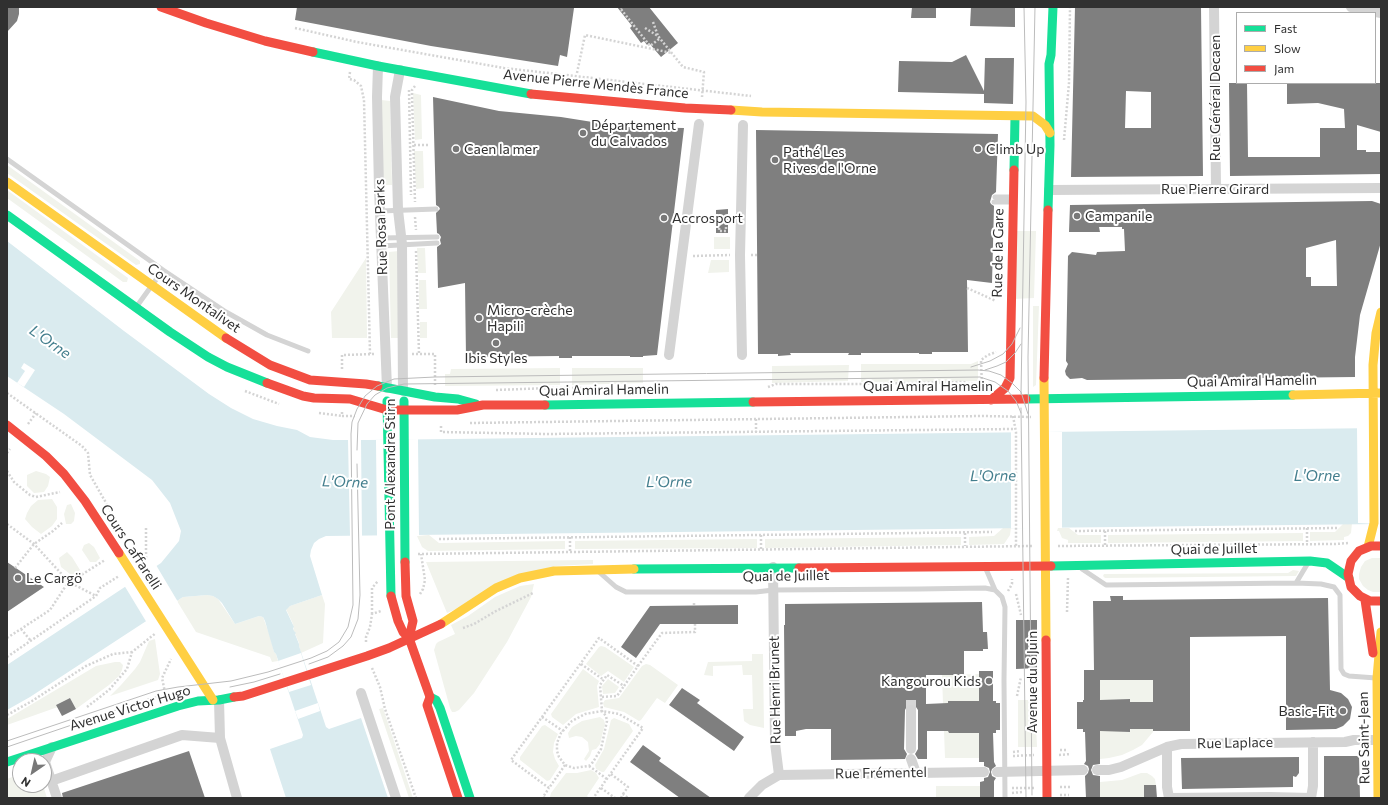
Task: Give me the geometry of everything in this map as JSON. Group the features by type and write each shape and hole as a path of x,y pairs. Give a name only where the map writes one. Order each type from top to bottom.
{"main road":[{"name":"Avenue Pierre Mendès France","path":"161,7 258,39 378,66 542,96 632,104 762,112 1015,117"},
{"path":"1044,399 1050,133 1049,64 1051,55 1053,7"},
{"path":"1051,55 1059,68"},
{"path":"1015,117 1033,116 1049,102 1058,90 1057,125 1050,133"},
{"path":"1033,116 1045,125 1050,133"},
{"name":"Rue de la Gare","path":"991,400 1005,388 1010,378 1015,117"},
{"name":"Cours Montalivet","path":"7,182 206,325 252,356 275,367 310,380 366,384 387,388"},
{"path":"7,215 208,357 245,375 303,396 314,398 350,399 388,410"},
{"path":"1368,547 1374,523 1372,428 1377,393 1374,355 1376,333 1381,312"},
{"name":"Quai Amiral Hamelin","path":"387,388 458,399 483,405"},
{"name":"Pont Alexandre Stirn","path":"387,388 391,598 392,607 400,626 409,638"},
{"name":"Pont Alexandre Stirn","path":"403,391 405,589 413,621 409,638"},
{"name":"Quai Amiral Hamelin","path":"388,410 457,410 483,405 991,400 1377,393"},
{"name":"Avenue du 6 Juin","path":"1044,399 1047,798"},
{"name":"Cours Caffarelli","path":"7,425 46,456 64,474 85,501 216,700"},
{"path":"1374,523 1381,532"},
{"path":"1381,546 1368,547 1359,552 1351,561 1349,567 1349,578 1352,587 1356,592 1365,600 1375,602 1381,601"},
{"name":"Quai de Juillet","path":"409,638 445,622 488,592 509,582 520,578 554,571 596,569 773,567 1045,566 1310,561 1327,563 1349,578"},
{"name":"Rue Saint-Jean","path":"1365,600 1377,678"},
{"name":"Rue Saint-Jean","path":"1378,798 1377,678 1381,632"},
{"path":"409,638 430,698 427,706 458,798"},
{"name":"Avenue Victor Hugo","path":"7,762 178,706 198,701 248,695 358,659 389,648 409,638"},
{"path":"430,698 436,700 440,708 470,798"}],"street":[{"name":"Rue Général Decaen","path":"1214,7 1216,189"},
{"path":"1351,7 1381,13"},
{"name":"Rue Rosa Parks","path":"378,66 377,97 380,211 387,388"},
{"name":"Rue Rosa Parks","path":"400,70 395,97 398,210 402,241 403,391"},
{"path":"669,355 699,124"},
{"path":"742,125 740,255 742,355"},
{"name":"Rue Pierre Girard","path":"1049,190 1381,188"},
{"name":"Rue Henri Brunet","path":"773,567 776,746 779,775"},
{"path":"361,693 396,798"},
{"path":"216,700 220,738 237,798"},
{"path":"911,710 911,754 916,773"},
{"path":"52,781 182,735 220,738"},
{"name":"Rue Laplace","path":"1097,770 1109,770 1121,767 1167,747 1181,744 1345,742 1354,740 1378,740"},
{"path":"1167,747 1167,787 1169,798 1311,798 1313,786 1312,742"},
{"path":"49,753 52,747"},
{"path":"1001,772 1083,770"},
{"name":"Rue Frémentel","path":"779,775 984,772"},
{"path":"749,798 762,785 779,775"},
{"path":"52,784 57,798"}],"lane":[{"name":"Cours Montalivet","path":"7,160 162,270 226,312 268,335 308,351"},
{"path":"995,199 1013,200"},
{"path":"380,211 436,210"},
{"path":"381,242 437,240"},
{"path":"136,307 162,270"},
{"path":"1296,583 1310,561"},
{"path":"1075,565 1106,585 1296,583 1321,584 1334,587 1340,595 1341,669 1344,674 1349,676 1377,678"},
{"path":"985,566 995,590 1002,597 1005,607 1001,772 1005,798"},
{"name":"Quai de Juillet","path":"596,569 616,587 626,592 756,592 773,590 985,588 995,590"},
{"path":"429,710 435,711 439,725 443,730 448,731"}],"path":[{"path":"622,7 620,8 650,46 659,38"},
{"path":"1049,154 1065,139 1069,83 1070,7"},
{"path":"653,22 659,38"},
{"path":"295,28 357,42 504,68 758,97"},
{"path":"645,28 659,38 682,67 704,72 701,109"},
{"path":"577,72 585,36 672,53"},
{"path":"348,79 354,80 361,86 364,100 370,354"},
{"path":"410,90 412,145 411,195"},
{"path":"412,145 428,144"},
{"path":"687,217 720,218 719,231 726,231 726,224"},
{"path":"682,256 758,255"},
{"path":"967,288 996,301"},
{"path":"342,376 342,354 379,354"},
{"path":"408,354 435,354 435,386"},
{"path":"982,382 981,360 988,355"},
{"path":"768,387 776,384 963,382 978,385"},
{"path":"509,389 646,388"},
{"path":"7,393 82,446 88,453 90,475 125,535"},
{"path":"24,429 36,413"},
{"path":"320,413 342,416"},
{"path":"1013,416 1016,432 1016,546"},
{"path":"465,423 1032,416"},
{"path":"756,419 756,432"},
{"path":"441,426 441,432 547,434 1013,429"},
{"path":"7,453 10,449"},
{"path":"7,471 14,482 30,495 36,497 60,492"},
{"path":"15,568 34,544 62,523"},
{"path":"7,524 34,544 69,582 96,596"},
{"path":"146,528 146,558"},
{"path":"1307,528 1307,542"},
{"path":"1075,531 1337,528"},
{"path":"1105,531 1105,545"},
{"path":"439,539 992,532"},
{"path":"965,533 965,546"},
{"path":"761,535 761,549"},
{"path":"570,537 570,552"},
{"path":"1063,546 1335,544 1349,543 1352,540"},
{"path":"418,597 423,589 425,580 421,554 1033,546"},
{"path":"7,638 50,610 69,582 105,560"},
{"path":"1006,594 1012,584 1012,574"},
{"path":"7,657 96,596 100,588 120,575"},
{"path":"1068,577 1068,612"},
{"path":"365,646 372,614 372,588 379,578"},
{"path":"461,628 474,624 496,611 533,593"},
{"path":"1016,594 1021,615"},
{"path":"372,614 383,610"},
{"path":"602,697 617,696 662,633 695,632 695,624"},
{"path":"21,628 31,641"},
{"path":"7,715 32,701 86,666 113,654 132,652 157,632"},
{"path":"549,788 511,760 542,717 600,638 638,666"},
{"path":"87,707 109,690 128,670 132,652"},
{"path":"166,698 162,678 172,658"},
{"path":"581,664 604,680"},
{"path":"371,666 380,687 416,798"},
{"path":"594,797 643,728 619,714 602,711 585,714 572,721 563,731 557,743 559,757 565,765 574,768 589,766 598,755 604,738 607,721 606,716 602,711 600,685 607,675 624,686"},
{"path":"1017,696 1021,677"},
{"path":"542,717 563,731"},
{"path":"1010,752 1021,751"},
{"path":"1009,756 1036,755"},
{"path":"545,798 543,797 565,765"},
{"path":"589,766 607,779"},
{"path":"611,774 628,787 621,798"},
{"path":"601,788 615,798"},
{"path":"1010,788 1036,788"},
{"path":"1010,793 1022,792"},
{"path":"623,794 628,798"}],"shaded area":[{"path":"413,93 421,95 422,139 415,140"},
{"path":"381,100 390,101 392,185 382,185"},
{"path":"414,151 423,151 424,188 416,189"},
{"path":"7,165 140,261 140,264 136,265 7,173"},
{"path":"7,190 128,278 127,282 123,282 7,198"},
{"path":"1016,231 1036,231 1034,298 1014,299"},
{"path":"714,237 730,237 730,249 714,249"},
{"path":"417,248 425,248 426,273 418,273"},
{"path":"399,251 401,338 391,338 389,252"},
{"path":"366,258 367,338 332,338 331,312"},
{"path":"711,260 729,260 729,272 708,273"},
{"path":"419,280 426,280 427,309 419,309"},
{"path":"1033,306 1039,306 1036,385 1033,387"},
{"path":"420,322 427,322 427,338 420,338"},
{"path":"978,361 978,381 861,382 861,364 971,364"},
{"path":"849,365 848,381 772,383 772,366"},
{"path":"560,368 560,385 445,386 445,374 450,374 451,369"},
{"path":"572,368 643,368 643,383 572,385"},
{"path":"36,471 50,477 48,486 44,492 34,493 27,486 27,475"},
{"path":"52,499 57,507 57,519 52,526 41,534 25,519 31,506 38,500"},
{"path":"71,504 75,513 74,521 71,524 66,524 64,514 67,505"},
{"path":"1352,523 1351,533 1344,537 1344,540 1310,541 1310,532 1335,532 1343,524"},
{"path":"1003,528 1011,528 1010,535 1004,544 969,545 969,537 994,536"},
{"path":"1058,528 1069,528 1078,535 1101,535 1101,543 1068,543 1068,540 1062,538 1059,531 1057,531"},
{"path":"1303,533 1303,541 1108,543 1108,535"},
{"path":"429,535 439,543 565,541 565,549 428,551 422,547 417,536"},
{"path":"961,537 961,545 765,548 765,539"},
{"path":"757,539 757,548 575,549 575,541"},
{"path":"89,543 94,547 100,558 96,562 90,562 82,550 84,545"},
{"path":"67,552 80,570 76,574 70,574 61,567 59,558"},
{"path":"1372,558 1381,558 1381,592 1373,592 1368,590 1363,586 1359,579 1361,567 1365,561"},
{"path":"593,560 593,564 556,566 447,613 426,562"},
{"path":"1293,570 1299,571 1296,576 1105,578 1103,576 1104,574 1288,573"},
{"path":"534,584 531,597 507,642 474,693 459,710 452,712 434,650 436,644 455,634 451,625 468,616 495,597 520,586"},
{"path":"207,595 218,599 235,624 259,616 263,617 278,661 272,662 270,657 196,632 177,601 183,597"},
{"path":"322,595 325,604 323,643 301,653 293,624 286,609 290,606"},
{"path":"155,639 160,674 158,680 110,696 140,662 149,641"},
{"path":"601,646 605,647 634,667 624,682 608,671 601,676 586,664"},
{"path":"752,654 763,654 764,728 750,725 744,721 743,709 753,709 752,675 743,675 742,665 713,666 713,676 704,675 708,662 752,661"},
{"path":"120,662 123,665 119,676 76,709 70,698 56,705 58,707 7,725 7,719 96,666"},
{"path":"646,664 650,665 678,685 665,703 657,698 639,721 624,712 604,707 603,703 605,700 619,698 642,666"},
{"path":"583,669 599,681 597,686 599,707 576,714 563,725 552,717 551,714"},
{"path":"983,674 983,681 979,681 979,703 948,701 948,703 943,704 942,675"},
{"path":"608,679 619,687 615,693 603,694 602,686"},
{"path":"1100,680 1153,680 1153,732 1142,745 1133,750 1122,755 1100,759 1100,729 1130,732 1135,702 1130,702 1130,699 1100,702"},
{"path":"1018,700 1035,700 1037,747 1018,747"},
{"path":"383,708 413,798 409,798 379,709"},
{"path":"600,717 604,720 605,724 600,744 596,749 592,750 586,761 584,759 589,751 588,742 582,737 576,736 569,738 568,733 572,727 582,721"},
{"path":"614,718 629,724 633,731 604,772 602,772 596,769 595,765 604,749 611,720"},
{"path":"545,725 558,734 554,743 553,752 559,766 550,780 547,781 520,760 520,757 542,726"},
{"path":"944,731 948,731 949,733 979,731 979,758 945,758"},
{"path":"591,770 596,773 599,778 587,796 589,798 550,797 551,793 566,773 577,773"},
{"path":"1141,773 1147,773 1152,776 1155,779 1156,785 1144,785 1144,798 1100,798 1100,782 1122,780"},
{"path":"12,777 12,793 45,793 47,798 7,798 7,779"},
{"path":"936,786 980,786 980,798 936,798"}],"water":[{"name":"L'Orne","path":"7,241 209,394 231,408 253,419 297,430 310,437 333,440 367,440 1381,428 1381,524 326,536 314,543 310,556 322,595 290,606 286,610 294,627 293,628 296,633 295,634 326,727 329,729 361,718 388,798 286,798 270,749 302,738 303,735 276,654 274,652 265,621 263,617 259,616 235,624 222,603 213,596 183,597 30,697 7,710 7,665 161,563 179,541 181,531 170,503 152,480 64,414 7,376"}],"pier":[{"path":"24,363 35,370 24,387 17,383 25,371 21,368"},
{"path":"1357,428 1381,428 1381,524 1358,523"},
{"path":"1011,432 1062,432 1062,528 1011,528"},
{"path":"418,439 419,536 377,536 376,440"},
{"path":"348,440 361,440 362,536 350,536"},
{"path":"156,565 178,602 147,623 124,585"},
{"path":"301,653 311,685 289,692 278,661"},
{"path":"318,703 320,711 298,719 295,711"}],"building":[{"path":"7,7 19,7 19,14 17,21 7,32"},
{"path":"297,7 574,8 567,57 560,55 558,66 431,46 295,20"},
{"path":"617,7 649,7 678,43 661,57 649,43 647,45 644,41 641,43 630,28 632,26"},
{"path":"912,7 936,7 936,18 911,18"},
{"path":"971,7 1015,7 1015,27 970,26"},
{"path":"1075,7 1201,7 1203,176 1071,177","holes":["1126,91 1151,92 1151,128 1125,128"]},
{"path":"966,55 984,91 985,58 1014,58 1013,104 984,103 984,94 898,92 899,61 952,62"},
{"path":"1229,83 1247,84 1248,157 1320,157 1320,128 1345,128 1344,109 1318,103 1287,104 1287,84 1381,83 1381,132 1357,125 1357,150 1366,150 1366,152 1381,152 1381,174 1230,176"},
{"path":"433,97 499,111 561,117 624,127 684,128 657,355 643,357 572,356 572,358 559,358 559,356 466,357 465,283 438,288 437,247 441,244 441,237 437,233 436,213 440,209 436,205"},
{"path":"756,130 998,134 996,192 992,195 990,202 994,206 992,283 967,280 968,352 932,352 932,354 861,353 861,355 848,355 849,353 790,353 791,355 778,356 778,354 758,354"},
{"path":"1372,201 1381,204 1381,242 1360,315 1355,357 1355,377 1070,379 1066,375 1065,371 1068,364 1066,361 1068,256 1072,252 1096,255 1097,252 1125,251 1124,229 1122,229 1122,227 1099,227 1100,232 1069,232 1070,205","holes":["1336,240 1337,286 1311,286 1311,277 1306,277 1306,248"]},
{"path":"728,209 728,233 716,233 716,210"},
{"name":"Le Cargö","path":"7,562 44,587 7,612"},
{"path":"1110,596 1123,596 1123,600 1328,598 1330,690 1341,693 1348,699 1352,707 1350,719 1343,726 1336,729 1286,730 1286,636 1190,637 1190,731 1153,731 1153,729 1130,729 1130,732 1100,731 1100,764 1093,765 1091,770 1093,775 1100,776 1100,798 1086,798 1085,776 1089,769 1088,766 1084,764 1086,761 1085,732 1083,732 1083,729 1077,729 1077,702 1083,702 1084,700 1084,670 1094,670 1093,601 1111,601","holes":["1100,680 1153,680 1153,702 1130,702 1130,699 1100,700"]},
{"path":"982,602 983,632 987,632 988,649 983,649 983,651 964,651 964,675 926,675 926,704 948,703 948,701 979,701 979,671 993,671 993,701 1000,703 1000,730 996,730 996,733 993,733 994,762 996,766 991,772 992,776 996,778 994,781 994,798 980,798 980,782 984,781 984,778 988,777 990,772 989,768 984,766 984,762 979,762 979,733 927,731 927,759 918,759 915,754 918,749 918,710 914,704 908,704 905,710 904,749 907,754 905,759 831,760 831,729 806,729 796,731 796,736 785,736 785,604"},
{"path":"738,605 738,624 660,624 636,658 621,647 650,606"},
{"path":"1016,620 1037,620 1037,668 1016,669"},
{"path":"682,688 700,700 697,703 744,737 734,751 669,705"},
{"path":"70,698 76,709 62,716 56,705"},
{"path":"643,745 661,758 659,761 711,798 680,798 630,762"},
{"path":"189,751 205,798 63,798 62,793"},
{"path":"1324,756 1359,756 1360,798 1324,798"},
{"path":"1299,757 1299,773 1296,777 1293,776 1293,787 1182,789 1181,758"},
{"path":"1144,785 1156,785 1157,798 1144,798"}],"tunnel":[{"path":"911,700 911,710"}],"tram line":[{"path":"1021,394 1026,102 1024,7"},
{"path":"1032,795 1028,357 1035,7"},
{"path":"971,367 990,361 1003,354 1012,344 1020,328"},
{"path":"985,370 1006,362 1021,344"},
{"path":"7,741 156,691 231,681 268,672 311,658 327,651 339,642 348,627 353,605 352,422 357,409 365,396 377,386 394,379 435,377 978,370 989,371 1001,375 1012,383 1021,392 1028,414"},
{"path":"357,450 358,423 367,404 375,395 387,388 404,384 980,377 995,382 1008,391 1016,401 1021,413"},
{"path":"1021,408 1026,798"},
{"path":"309,664 328,657 343,646 351,637 358,619 360,595 357,464"},
{"path":"230,687 254,682 280,674"},
{"path":"7,747 151,698 180,692"}],"traffic: fast":[{"path":"1048,210 1050,145 1049,64 1051,55 1053,7"},
{"path":"313,52 378,66 531,94"},
{"path":"1014,170 1015,117"},
{"path":"7,215 170,332 208,357 227,367 267,383"},
{"path":"378,386 435,397 458,399 476,404"},
{"path":"1026,399 1293,395"},
{"path":"387,401 391,596"},
{"path":"404,401 405,562"},
{"path":"545,405 753,402"},
{"path":"1051,566 1310,561 1327,563 1349,578"},
{"path":"634,569 799,568"},
{"path":"7,762 178,706 198,701 219,700 234,697"},
{"path":"430,697 436,700 440,708 470,798"}],"traffic: slow":[{"path":"731,110 762,112 1033,116 1045,125 1050,133"},
{"path":"7,182 226,338"},
{"path":"1368,547 1374,523 1373,365 1376,333 1381,312"},
{"path":"1044,378 1046,640"},
{"path":"1293,395 1381,393"},
{"path":"119,553 213,700"},
{"path":"441,624 496,588 520,578 554,571 634,569"},
{"path":"1378,798 1377,678 1381,632"}],"traffic: jam":[{"path":"161,7 206,23 265,41 313,52"},
{"path":"531,94 685,108 731,110"},
{"path":"991,400 1005,388 1010,378 1014,170"},
{"path":"1044,378 1048,210"},
{"path":"226,338 270,365 310,380 378,386"},
{"path":"267,383 303,396 314,398 350,399 387,410 457,410 483,405 545,405"},
{"path":"753,402 1026,399"},
{"path":"7,425 46,456 64,474 85,501 119,553"},
{"path":"1381,546 1371,546 1359,551 1351,561 1348,574 1351,587 1360,596 1370,601 1381,601"},
{"path":"405,562 406,596 413,621 409,638"},
{"path":"799,568 1051,566"},
{"path":"391,596 398,621 403,632 409,638 430,697"},
{"path":"1365,600 1373,653"},
{"path":"234,697 243,696 367,656 389,648 441,624"},
{"path":"1046,640 1047,798"},
{"path":"430,697 427,705 458,798"}],"place":[{"name":"Département du Calvados","path":"583,133"},
{"name":"Caen la mer","path":"456,149"},
{"name":"Climb Up","path":"978,149"},
{"name":"Pathé Les Rives de l'Orne","path":"775,160"},
{"name":"Campanile","path":"1077,216"},
{"name":"Accrosport","path":"664,218"},
{"name":"Micro-crèche Hapili","path":"479,318"},
{"name":"Ibis Styles","path":"496,343"},
{"name":"Le Cargö","path":"18,578"},
{"name":"Kangourou Kids","path":"989,681"},
{"name":"Basic-Fit","path":"1343,711"}]}
